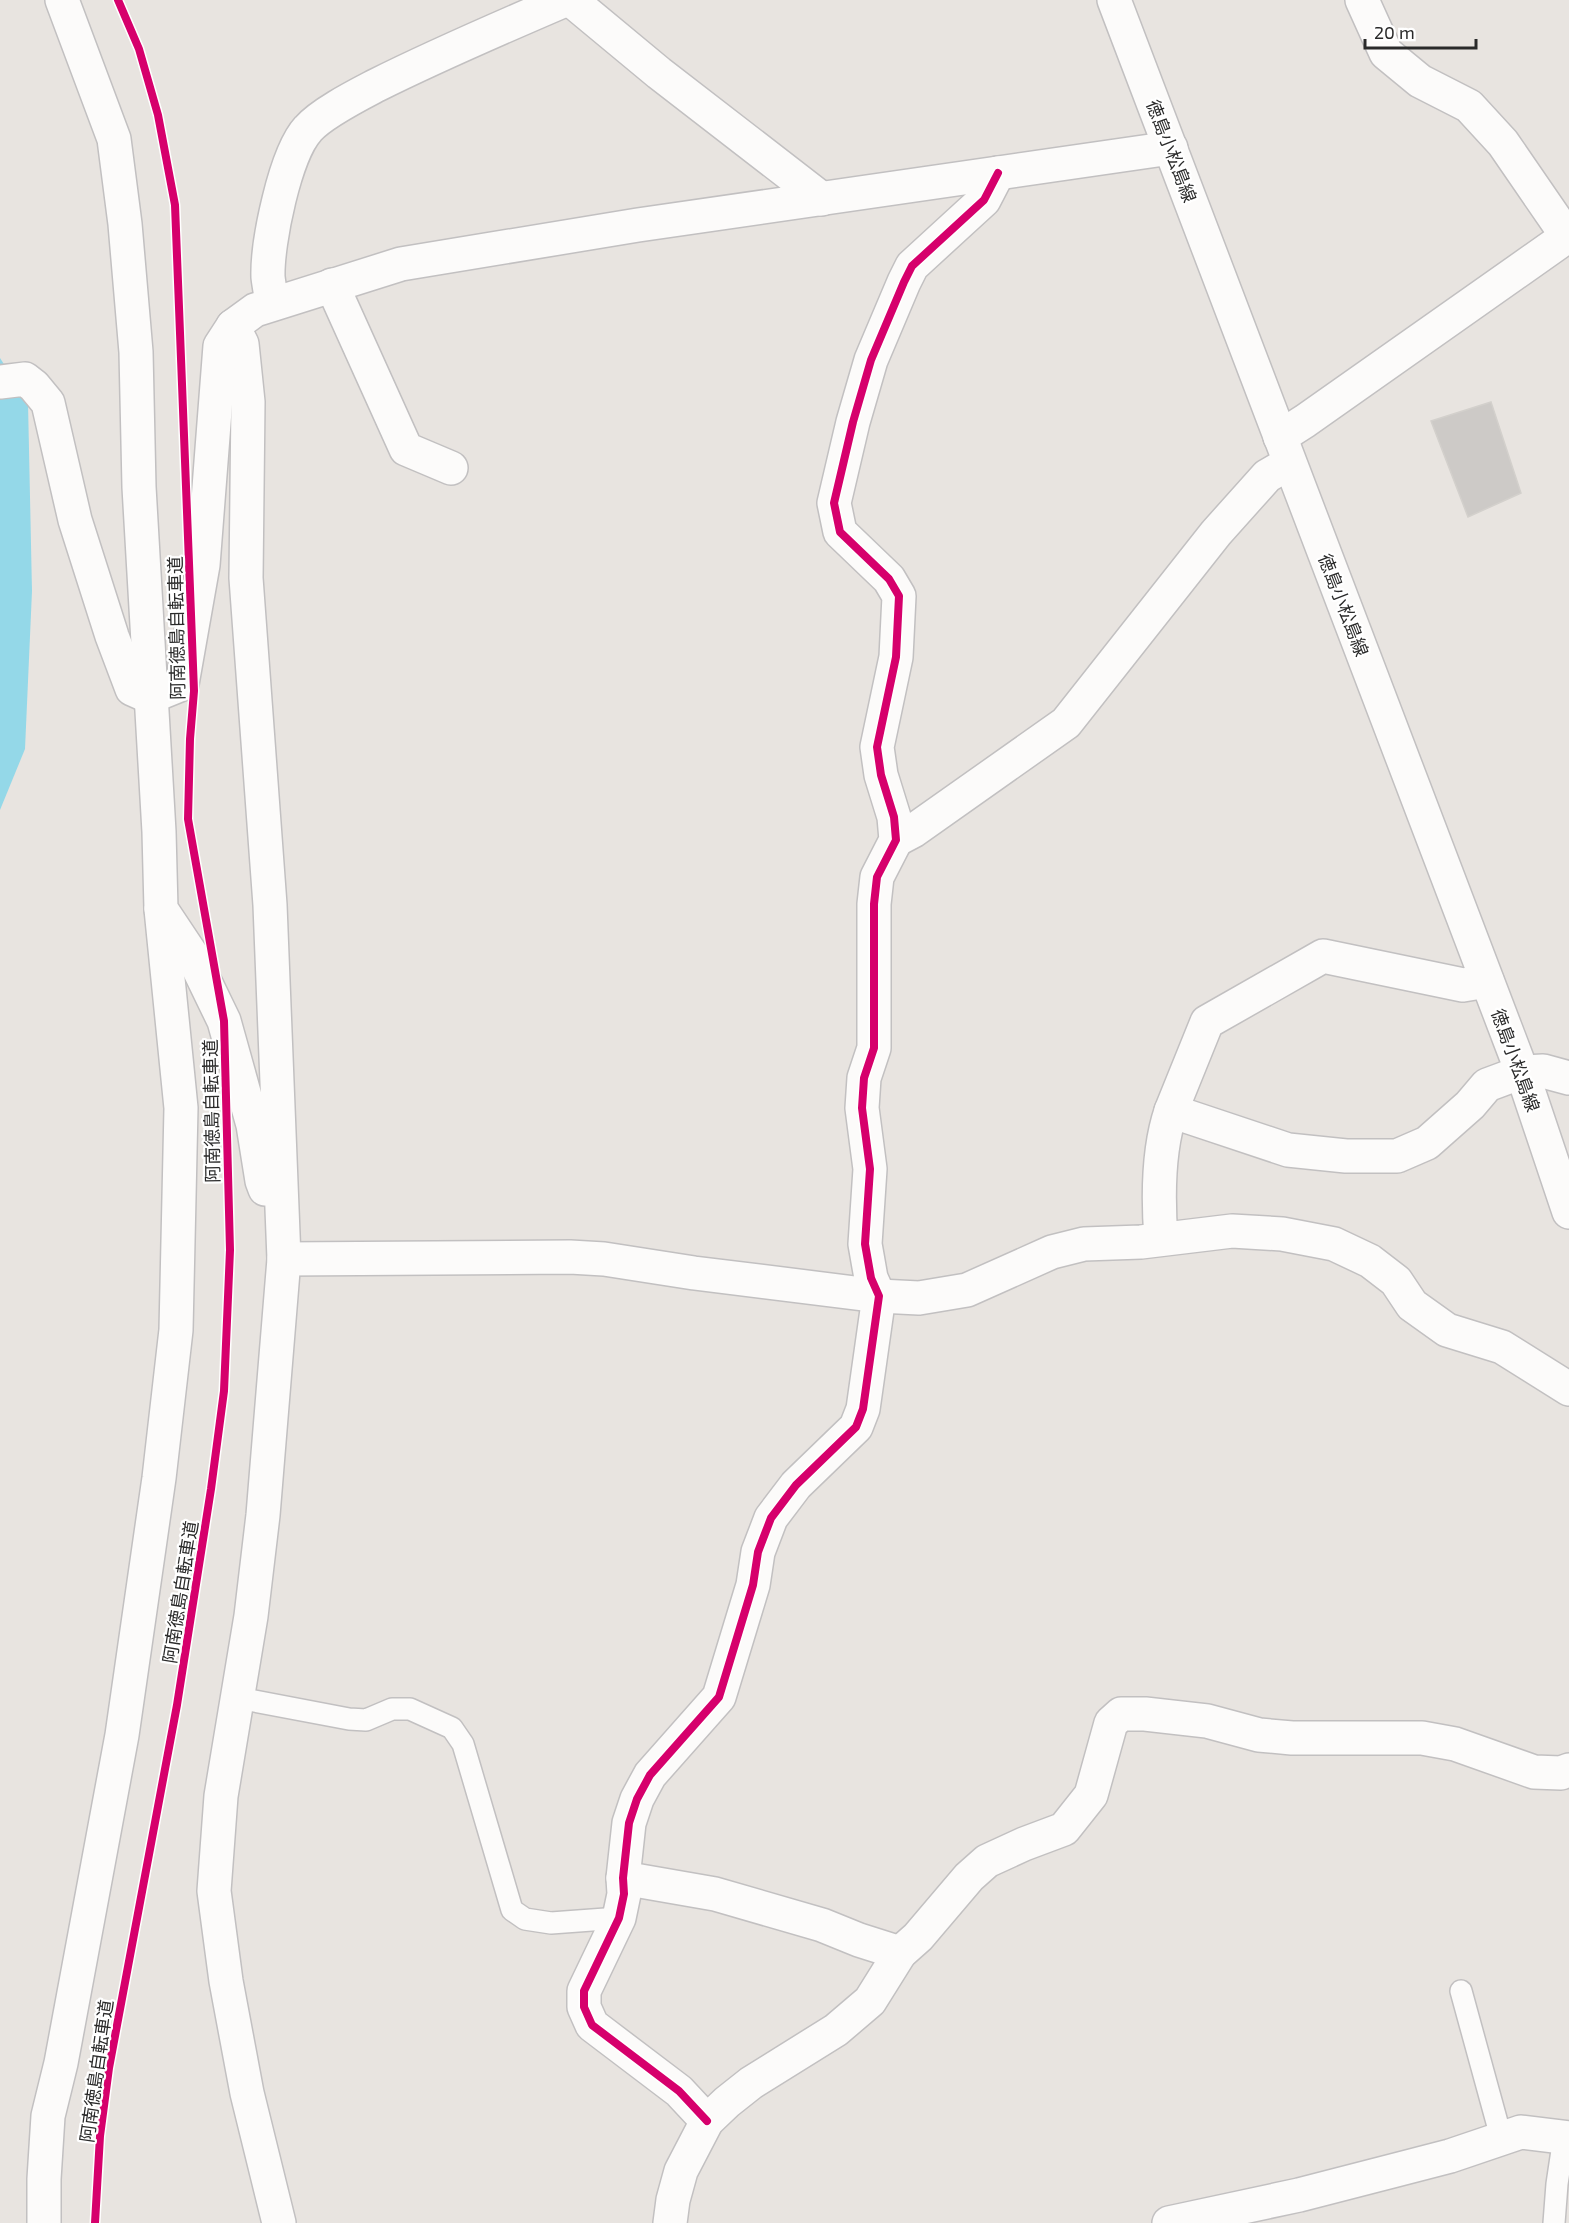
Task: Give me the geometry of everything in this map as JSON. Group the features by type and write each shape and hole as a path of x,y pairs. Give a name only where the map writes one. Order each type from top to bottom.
{"street":[{"path":"44,2223 48,2116 61,2063 122,1735 159,1478 177,1330 181,1108 161,909 159,832 139,499 136,352 114,139 62,0"},
{"path":"272,304 268,277 273,233 293,149 308,128 349,99 419,63 565,0"},
{"path":"572,0 659,73 822,199"},
{"name":"徳島小松島線","path":"1114,0 1522,1072 1569,1212"},
{"path":"896,840 913,831 1066,723 1216,533 1267,476 1305,421 1569,235 1558,223 1503,143 1469,106 1420,81 1386,53 1362,0"},
{"path":"12,380 34,386 48,403 75,520 112,636 132,689 150,697 182,684 203,566 220,346 233,326 255,310 401,264 638,225 1172,148"},
{"path":"707,2121 679,2091 592,2025 584,2007 584,1991 619,1918 624,1894 623,1878 629,1823 636,1799 650,1775 719,1697 753,1586 758,1552 771,1518 796,1485 856,1427 863,1409 879,1296 871,1278 865,1244 870,1169 862,1107 864,1078 874,1048 874,904 877,877 896,840 894,817 881,775 877,747 896,657 899,596 889,579 840,532 834,503 853,422 871,360 904,282 912,266 984,200 998,172"},
{"path":"332,285 406,449 451,468"},
{"path":"233,326 242,344 248,402 246,578 270,906 283,1247 263,1515 251,1616 221,1796 214,1891 226,1981 247,2093 279,2223"},
{"path":"161,909 193,957 224,1021 253,1125 262,1181 283,1247"},
{"path":"1161,1239 1159,1213 1164,1131 1207,1022 1323,956 1463,985 1487,981"},
{"path":"1171,1111 1288,1150 1346,1156 1396,1156 1427,1143 1470,1105 1487,1085 1522,1072 1543,1071 1569,1078"},
{"path":"283,1247 604,1259 694,1273 879,1296 919,1298 967,1290 1052,1252 1084,1244 1141,1242 1232,1231 1282,1234 1334,1244 1370,1261 1396,1281 1412,1305 1447,1330 1502,1347 1569,1389"},
{"path":"670,2223 673,2200 681,2171 707,2121 751,2083 836,2030 870,2001 900,1953 918,1937 969,1877 987,1862 1024,1844 1064,1829 1091,1795 1111,1724 1121,1714 1145,1714 1207,1721 1259,1735 1292,1738 1422,1738 1455,1744 1534,1772 1561,1773 1569,1770"},
{"path":"623,1878 715,1894 822,1925 900,1953"},
{"path":"1169,2223 1299,2195 1396,2170 1450,2156 1521,2132 1567,2138"}],"lane":[{"path":"238,1698 349,1719 366,1720 392,1709 410,1709 452,1728 463,1744 512,1910 525,1919 551,1923 619,1918"},
{"path":"1461,1991 1501,2137"},
{"path":"1554,2223 1557,2184 1567,2138"}],"water":[{"path":"0,358 28,402 32,591 25,749 0,810"}],"building":[{"path":"1491,402 1521,493 1468,517 1431,421"}],"cycle path":[{"name":"阿南徳島自転車道","path":"95,2223 100,2136 109,2068 177,1705 211,1489 224,1391 230,1250 224,1021 188,819 194,691 175,205 158,115 139,49 118,0"},
{"path":"707,2121 679,2091 592,2025 584,2007 584,1991 619,1918 624,1894 623,1878 629,1823 637,1799 650,1775 719,1697 753,1585 758,1552 771,1518 796,1485 856,1427 863,1409 879,1296 871,1278 865,1244 870,1169 862,1108 864,1078 874,1048 874,904 877,877 896,840 894,817 881,775 877,747 896,657 899,596 889,579 840,532 834,503 853,422 871,360 904,282 912,266 984,200 998,173"}]}
